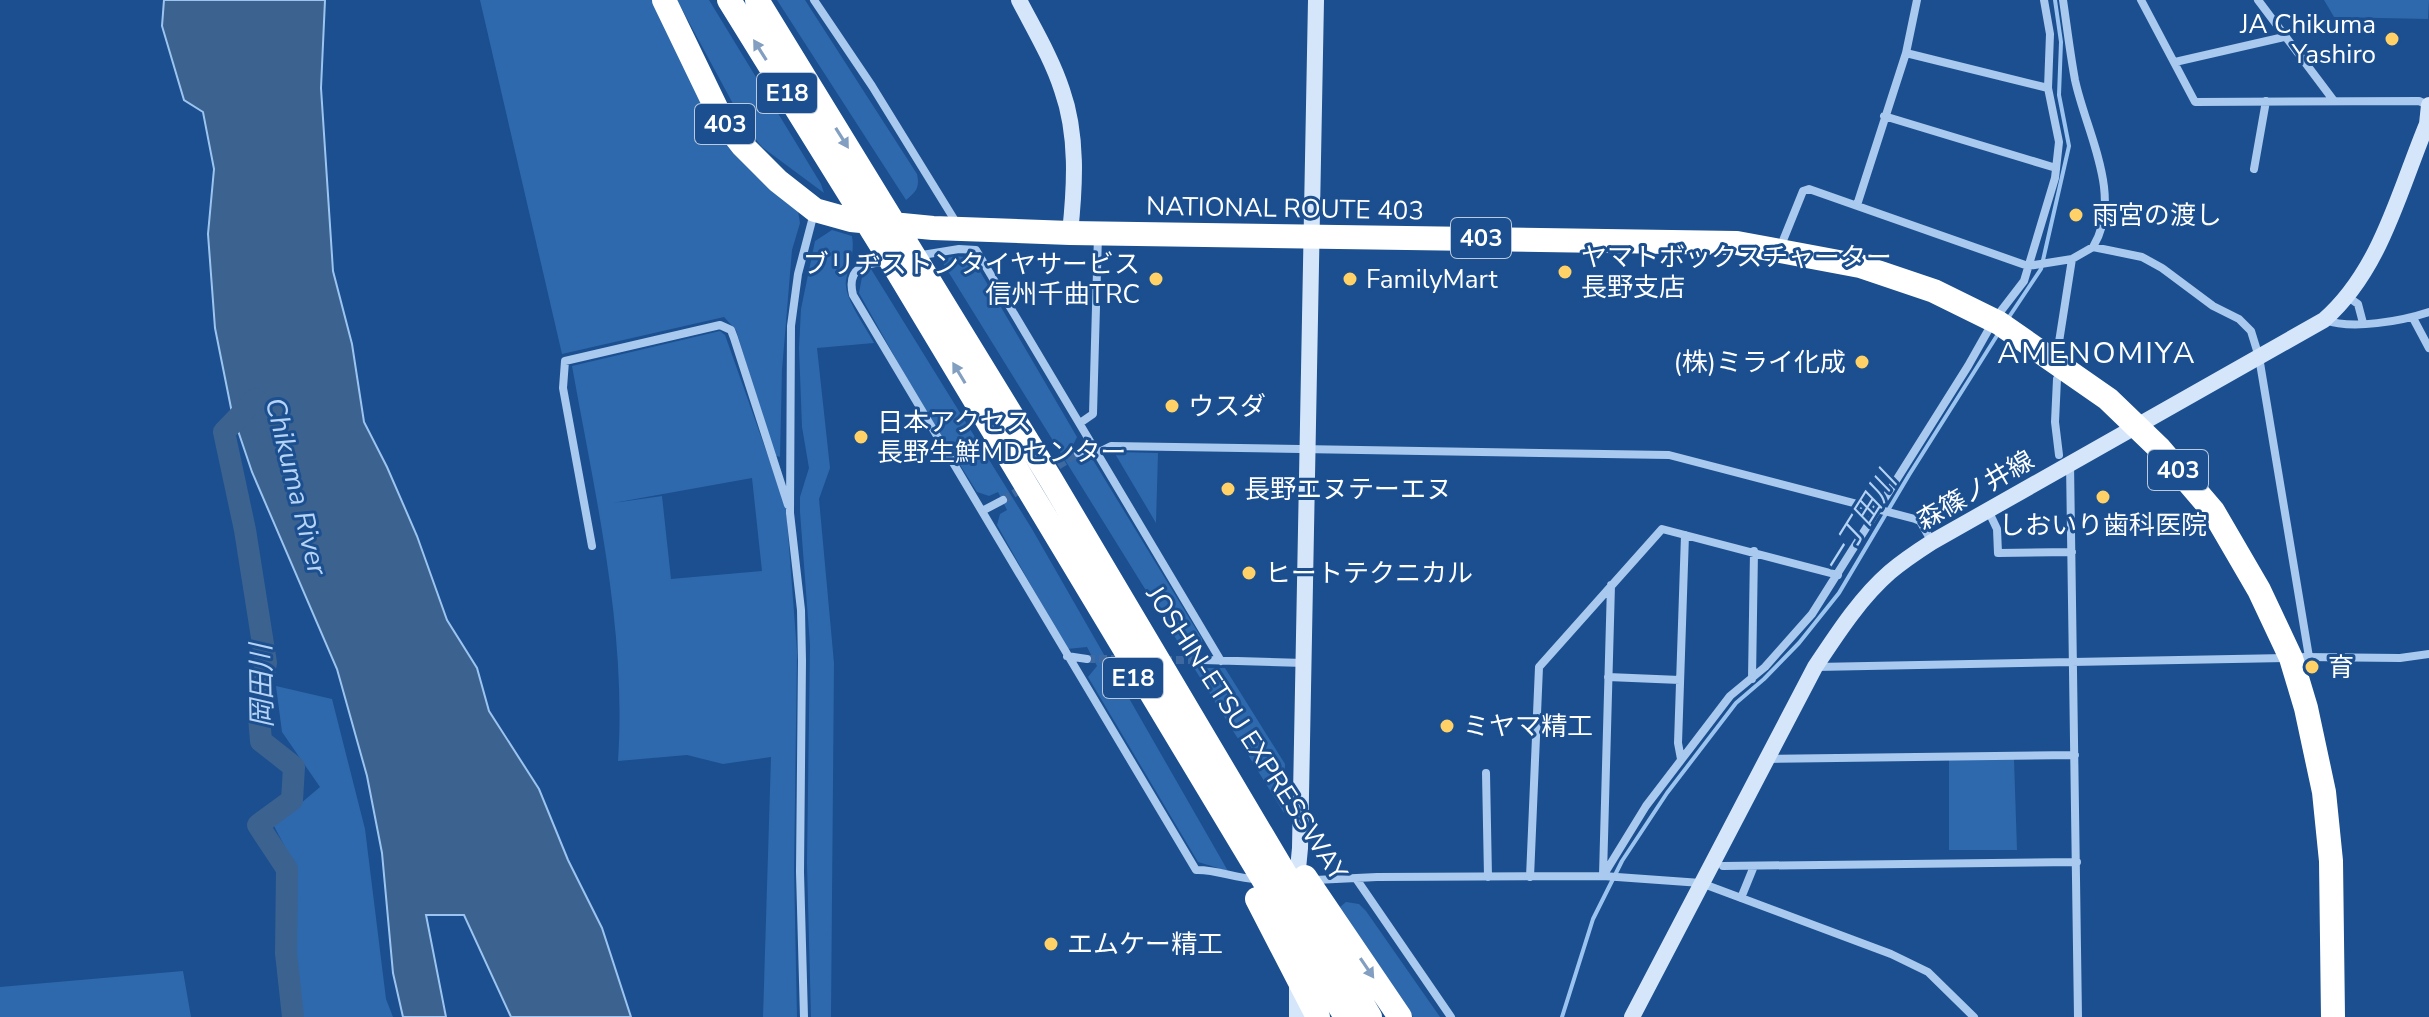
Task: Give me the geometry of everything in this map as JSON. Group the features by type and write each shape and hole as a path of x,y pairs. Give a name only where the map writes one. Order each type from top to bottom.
{"highway":[{"name":"NATIONAL ROUTE 403","path":"664,0 721,118 742,145 778,181 815,210 851,220 902,226 1070,233 1737,243 1829,258 1892,276 1953,299 2000,324 2108,399 2160,449 2213,511 2300,658 2328,830 2321,869 2323,997 2331,1017"},
{"name":"JOSHIN-ETSU EXPRESSWAY","path":"729,0 856,182 921,266 1039,483 1258,849 1329,929 1400,1017"},
{"name":"JOSHIN-ETSU EXPRESSWAY","path":"757,0 856,182 896,269 1039,483 1258,849 1334,1012"},
{"name":"JOSHIN-ETSU EXPRESSWAY","path":"1329,929 1370,1017"}],"main road":[{"path":"1019,0 1055,72 1067,106 1073,147 1070,233"},
{"path":"1297,1017 1295,880 1300,848 1316,0"},
{"name":"森篠ノ井線","path":"1632,1017 1815,667 1841,629 1889,572 2065,459 2137,425 2324,320 2348,297 2395,209 2428,128 2429,105"}],"street":[{"path":"814,0 872,86 954,219"},
{"path":"1857,205 1906,53 1917,0"},
{"path":"1604,876 1646,806 1730,696 1752,679 1812,614 1968,366 2000,324 2033,266 2051,193 2059,142 2048,88 2050,34 2044,0"},
{"path":"1780,249 1803,191 1809,189 2033,266 2072,259 2093,247 2099,236 2106,198 2076,83 2063,0"},
{"path":"2141,0 2195,102 2419,101 2429,105"},
{"path":"2258,0 2334,101"},
{"path":"2175,62 2284,37"},
{"path":"1906,53 2048,88"},
{"path":"2254,169 2266,101"},
{"path":"1884,116 2056,168"},
{"path":"804,1017 800,872 802,661 801,610 790,513 791,326 798,274 815,210"},
{"path":"1080,423 1093,414 1098,233"},
{"path":"2093,247 2142,257 2213,306 2239,319 2251,331 2259,357 2300,658"},
{"path":"1221,661 976,250 959,249 864,264 857,270 850,285 853,295 1196,870 1204,869 1238,879 1604,876 1701,883 1891,954 1928,972 1974,1017"},
{"path":"2059,342 2072,259"},
{"path":"2348,297 2358,304 2363,323"},
{"path":"2324,320 2340,325 2413,318 2429,312"},
{"path":"2413,318 2429,348"},
{"path":"592,546 563,388 565,361 720,325 731,330 734,338 790,513"},
{"path":"2057,379 2055,422 2065,459 2072,552 2078,1017"},
{"path":"1078,453 1111,446 1669,455 1920,521 1932,542"},
{"path":"982,511 1003,500"},
{"path":"1988,510 1997,529 1998,553 2072,552"},
{"path":"1530,877 1539,667 1662,529 1838,575"},
{"path":"1681,759 1678,743 1685,535"},
{"path":"1752,679 1754,551"},
{"path":"1604,876 1611,585"},
{"path":"1815,667 2400,658 2429,654"},
{"path":"1067,656 1087,659"},
{"path":"1203,660 1304,663"},
{"path":"1608,677 1680,680"},
{"path":"1767,759 2075,755"},
{"path":"1486,773 1488,877"},
{"path":"1723,866 2077,862"},
{"path":"1741,898 1754,866"},
{"path":"1357,880 1451,1017"}],"shaded area":[{"path":"480,0 654,0 798,211 800,223 792,250 782,370 780,457 774,455 736,330 724,317 562,354"},
{"path":"677,0 709,0 824,193 762,147 745,126"},
{"path":"777,0 805,0 917,174 916,189 906,200"},
{"path":"2324,0 2429,0 2428,19 2334,17"},
{"path":"832,230 852,236 846,287 851,303 874,343 817,348 830,468 819,499 834,663 831,1017 811,1017 807,863 810,645 800,512 800,497 809,468 802,427 799,348 801,309 815,241"},
{"path":"965,257 978,268 1077,437 1072,447 1079,460 1093,460 1202,639 1203,649 1195,653 1203,668 1225,668 1285,764 1284,813 941,260"},
{"path":"871,269 1032,529 1228,871 1198,862 1088,677 1097,666 1087,647 1067,649 997,525 1000,514 1007,510 998,492 989,496 977,492 915,393 859,293 862,277"},
{"path":"720,331 725,335 786,507 797,652 794,870 797,1017 763,1017 771,757 723,764 687,755 618,761 620,711 613,612 599,513 572,366","holes":["752,478 762,571 671,579 662,496 613,503"]},
{"path":"1114,452 1158,453 1156,523"},
{"path":"276,686 332,699 365,829 386,999 393,1017 302,1017 297,971 297,870 274,826 320,787 282,732"},
{"path":"2014,759 2017,850 1949,850 1949,760"},
{"path":"1346,902 1359,904 1366,911 1440,1017 1413,1017 1340,907"},
{"path":"183,971 191,1017 0,1017 0,987"}],"water":[{"name":"Chikuma River","path":"164,0 325,0 321,88 333,271 352,344 364,422 417,536 447,620 477,668 489,711 539,789 568,860 602,928 631,1017 511,1017 464,915 426,915 446,1017 403,1017 393,973 382,853 367,776 337,669 252,472 232,413 215,328 208,234 214,169 203,112 184,100 162,26"}],"waterway":[{"name":"一丁田川","path":"2007,320 2041,269 2069,146 2059,95 2061,42 2055,0"},
{"name":"一丁田川","path":"1562,1017 1593,919 1622,861 1667,793 1736,703 1799,643 1839,593 1998,334"},
{"name":"岡田川","path":"256,399 224,432 245,530 266,663 258,704 261,741 294,767 292,800 258,825 287,869 286,953 293,1017"}],"tunnel":[{"path":"1048,472 1078,453"},
{"path":"1003,500 1023,488"},
{"path":"1087,659 1126,659"},
{"path":"1164,660 1203,660"}],"place":[{"name":"JA Chikuma Yashiro","path":"2392,39"},
{"name":"雨宮の渡し","path":"2076,215"},
{"name":"ヤマトボックスチャーター 長野支店","path":"1565,272"},
{"name":"ブリヂストンタイヤサービス 信州千曲TRC","path":"1156,279"},
{"name":"FamilyMart","path":"1350,279"},
{"name":"(株)ミライ化成","path":"1862,362"},
{"name":"ウスダ","path":"1172,406"},
{"name":"日本アクセス 長野生鮮MDセンター","path":"861,437"},
{"name":"長野エヌテーエヌ","path":"1228,489"},
{"name":"しおいり歯科医院","path":"2103,497"},
{"name":"ヒートテクニカル","path":"1249,573"},
{"name":"育","path":"2312,667"},
{"name":"ミヤマ精工","path":"1447,726"},
{"name":"エムケー精工","path":"1051,944"}],"district":[{"name":"AMENOMIYA","path":"2097,353"}]}
